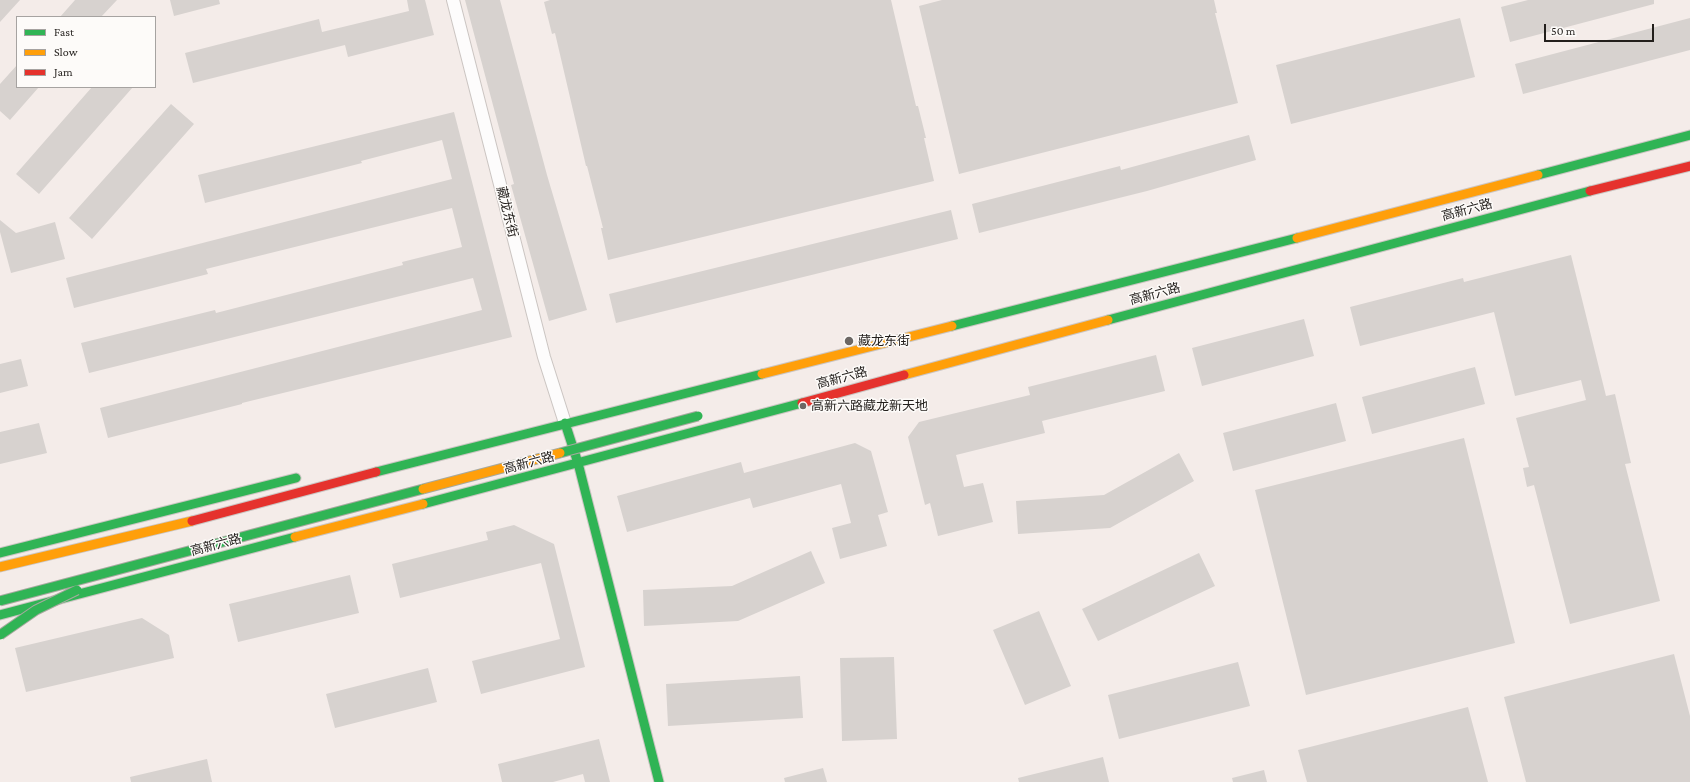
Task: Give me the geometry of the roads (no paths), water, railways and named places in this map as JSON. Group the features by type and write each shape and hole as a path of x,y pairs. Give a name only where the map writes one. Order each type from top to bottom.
{"main road":[{"name":"高新六路","path":"0,567 168,527 565,423 1144,278 1690,135"},
{"name":"高新六路","path":"0,615 578,463 1558,199 1690,166"},
{"path":"0,601 698,416"},
{"path":"565,423 578,463 659,782"},
{"path":"0,553 296,478"},
{"path":"0,635 14,624 43,607 78,590 152,560"}],"street":[{"name":"藏龙东街","path":"453,0 544,356 565,423"}],"place":[{"name":"藏龙东街","path":"849,341"},
{"name":"高新六路藏龙新天地","path":"803,406"}]}
